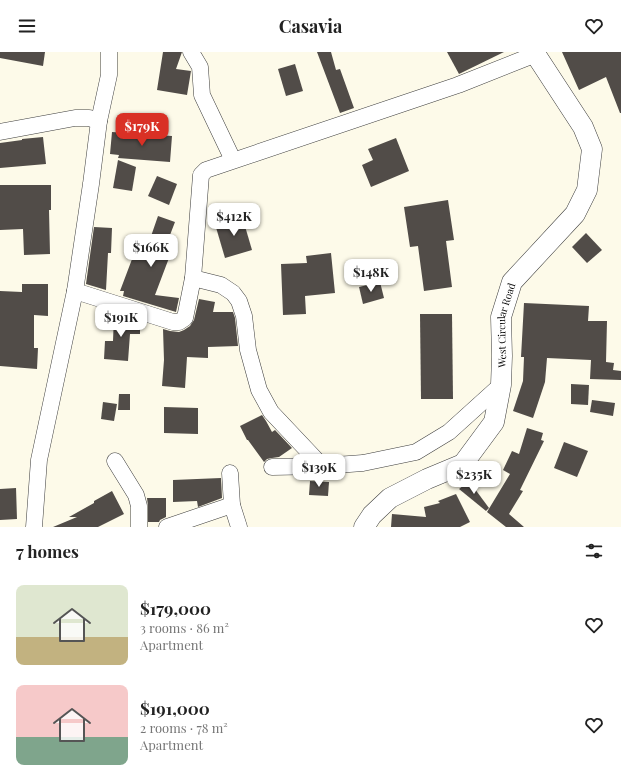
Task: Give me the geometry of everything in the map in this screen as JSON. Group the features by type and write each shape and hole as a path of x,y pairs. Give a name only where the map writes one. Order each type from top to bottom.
{"street":[{"path":"34,527 38,460 74,291 91,184 99,121 109,75 109,52"},
{"path":"191,52 200,67 202,95 233,160"},
{"path":"74,291 173,322 179,322 185,318 193,278 201,174 206,170 458,85 535,53"},
{"name":"West Circular Road","path":"364,527 372,515 390,498 427,479 463,464 494,422 501,385 501,317 512,282 575,214 587,190 592,149 583,126 535,53"},
{"path":"0,132 75,118 89,118 99,121"},
{"path":"193,278 221,285 233,293 239,301 244,316 248,350 259,390 271,412 322,466"},
{"path":"272,467 363,463 416,452 449,432 501,385"},
{"path":"115,461 136,495 139,506 139,527"},
{"path":"230,473 232,505 239,527"},
{"path":"168,527 232,505"}],"building":[{"path":"0,52 45,52 43,66 0,58"},
{"path":"163,52 182,52 176,69 191,71 187,95 157,90"},
{"path":"317,52 331,52 336,70 340,69 354,108 340,113"},
{"path":"447,52 504,52 459,74"},
{"path":"562,52 621,52 621,113 606,77 579,90"},
{"path":"295,64 303,91 286,96 278,69"},
{"path":"112,132 172,136 170,162 118,158 119,155 110,154"},
{"path":"43,137 46,164 0,168 0,143"},
{"path":"396,138 409,171 371,187 362,165 373,160 368,149"},
{"path":"118,160 136,167 132,191 113,188"},
{"path":"157,176 177,184 169,205 148,196"},
{"path":"0,185 51,185 51,210 49,210 50,254 24,255 23,229 0,230"},
{"path":"448,200 454,240 446,241 452,287 424,291 418,246 410,247 404,207"},
{"path":"158,216 175,222 165,248 172,250 155,295 179,298 176,312 123,296 124,291 120,291 140,238 149,242"},
{"path":"242,216 252,250 225,258 215,224"},
{"path":"94,227 112,228 111,253 108,253 106,290 86,284"},
{"path":"586,233 602,250 587,263 572,247"},
{"path":"331,253 335,293 305,296 306,314 283,315 281,264 307,263 306,256"},
{"path":"380,282 384,298 363,304 359,287"},
{"path":"22,284 48,284 48,316 34,315 34,348 38,348 37,369 0,366 0,291 22,292"},
{"path":"199,299 215,302 213,312 233,312 238,346 208,347 208,358 187,357 185,388 162,386 164,360 163,329 179,332 190,326 194,320"},
{"path":"524,303 589,306 588,321 607,321 606,362 614,363 613,370 621,371 621,380 590,379 591,360 547,358 545,382 533,418 513,411 523,381 524,357 521,357"},
{"path":"420,314 452,314 453,399 421,399"},
{"path":"114,315 120,315 140,322 140,334 130,334 128,361 104,359 105,341 113,341"},
{"path":"571,384 589,385 588,405 571,404"},
{"path":"119,394 130,394 130,410 118,410"},
{"path":"592,400 615,403 613,416 590,412"},
{"path":"103,402 117,404 114,421 101,419"},
{"path":"164,407 198,408 198,434 164,433"},
{"path":"262,415 272,432 275,430 292,448 279,457 267,459 264,462 247,440 240,426"},
{"path":"527,428 543,433 541,440 544,441 520,490 523,491 509,514 524,527 506,527 487,512 510,474 503,470 512,451 519,454"},
{"path":"564,442 588,451 577,477 554,468"},
{"path":"221,478 222,498 198,507 197,501 173,502 173,480"},
{"path":"310,481 329,482 328,496 309,495"},
{"path":"469,481 489,508 486,511 459,489"},
{"path":"16,488 17,519 0,520 0,489"},
{"path":"112,491 124,514 98,527 53,527 77,517 69,517"},
{"path":"456,494 470,522 460,527 391,527 392,514 426,517 424,507 440,503 438,501"},
{"path":"147,498 166,498 166,517 159,522 148,522"}]}
